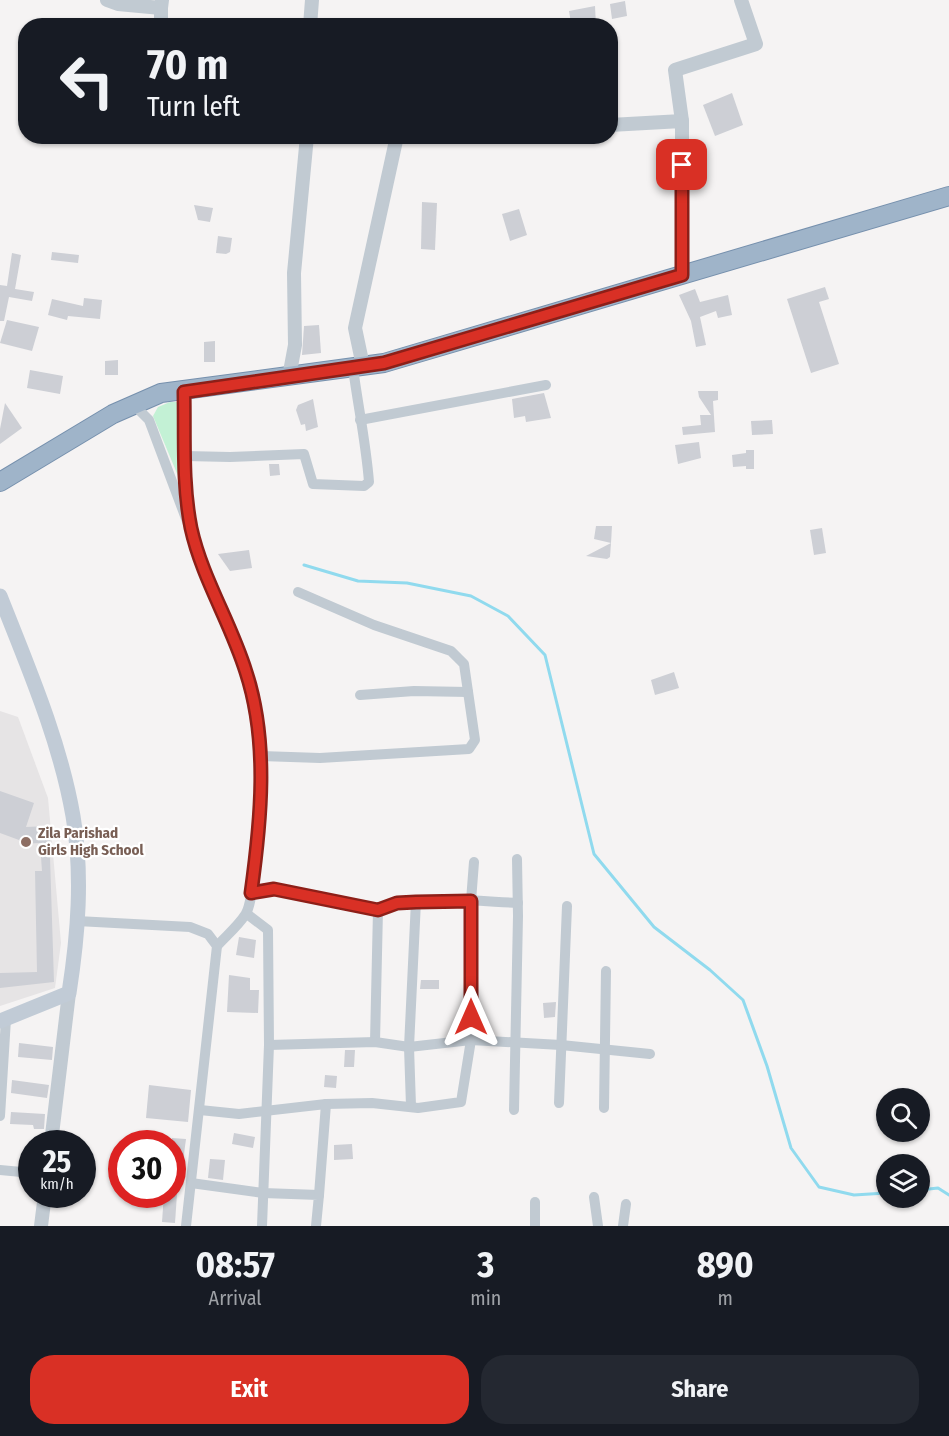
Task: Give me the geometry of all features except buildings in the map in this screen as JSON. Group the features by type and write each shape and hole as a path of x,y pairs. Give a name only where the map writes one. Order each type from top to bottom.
{"highway":[{"path":"0,482 133,404 161,393 184,392 358,367 407,356 949,196"}],"main road":[{"path":"0,596 50,729 73,816 78,864 77,942 69,993 3,1020"}],"street":[{"path":"106,0 118,4 162,4"},
{"path":"311,18 312,0"},
{"path":"682,275 682,121 675,70 756,44 741,0"},
{"path":"618,125 682,121"},
{"path":"289,377 295,345 294,273 306,144"},
{"path":"185,456 304,454 313,484 364,486 369,482 366,438 360,420 356,328 395,144"},
{"path":"360,420 546,385"},
{"path":"184,392 185,492 191,527 197,550 247,674 261,756 251,893 247,914 217,946 186,1226"},
{"path":"133,404 149,420 169,478 191,527"},
{"path":"261,756 320,758 469,749 475,740 464,664 451,651 374,625 298,592"},
{"path":"360,695 414,691 468,692"},
{"path":"513,1110 517,859"},
{"path":"200,1110 239,1114 266,1113 326,1104 417,1108 461,1102 471,1040 471,901 474,862"},
{"path":"251,893 274,889 378,910 397,903 416,902 518,903"},
{"path":"411,1106 409,1047 416,902"},
{"path":"559,1102 567,906"},
{"path":"375,1042 378,910"},
{"path":"247,914 268,930 269,1045 262,1226"},
{"path":"77,921 190,927 208,934 217,946"},
{"path":"604,1108 606,971"},
{"path":"53,1130 69,993"},
{"path":"0,1116 3,1020"},
{"path":"269,1045 375,1042 409,1047 471,1040 561,1044 604,1051 650,1054"},
{"path":"316,1226 326,1104"},
{"path":"0,1170 18,1172"},
{"path":"191,1183 263,1193 319,1195"},
{"path":"594,1197 597,1226"},
{"path":"535,1202 535,1226"},
{"path":"623,1226 626,1204"},
{"path":"41,1226 43,1208"}],"shaded area":[{"name":"Zila Parishad Girls High School","path":"0,711 18,717 48,798 61,943 55,988 0,1006"}],"green space":[{"path":"177,402 182,410 181,483 153,416 158,407"}],"waterway":[{"path":"304,565 358,581 407,583 471,596 508,616 545,655 594,854 654,927 710,970 743,1000 767,1066 791,1148 819,1187 854,1195 876,1194"},
{"path":"930,1189 938,1188 949,1195"}],"place":[{"name":"Zila Parishad Girls High School","path":"26,842"}],"route":[{"path":"471,1017 471,901 397,903 378,910 274,889 251,893 258,824 261,756 247,674 197,550 191,527 185,492 184,392 384,363 564,312 682,275 682,165"}]}
